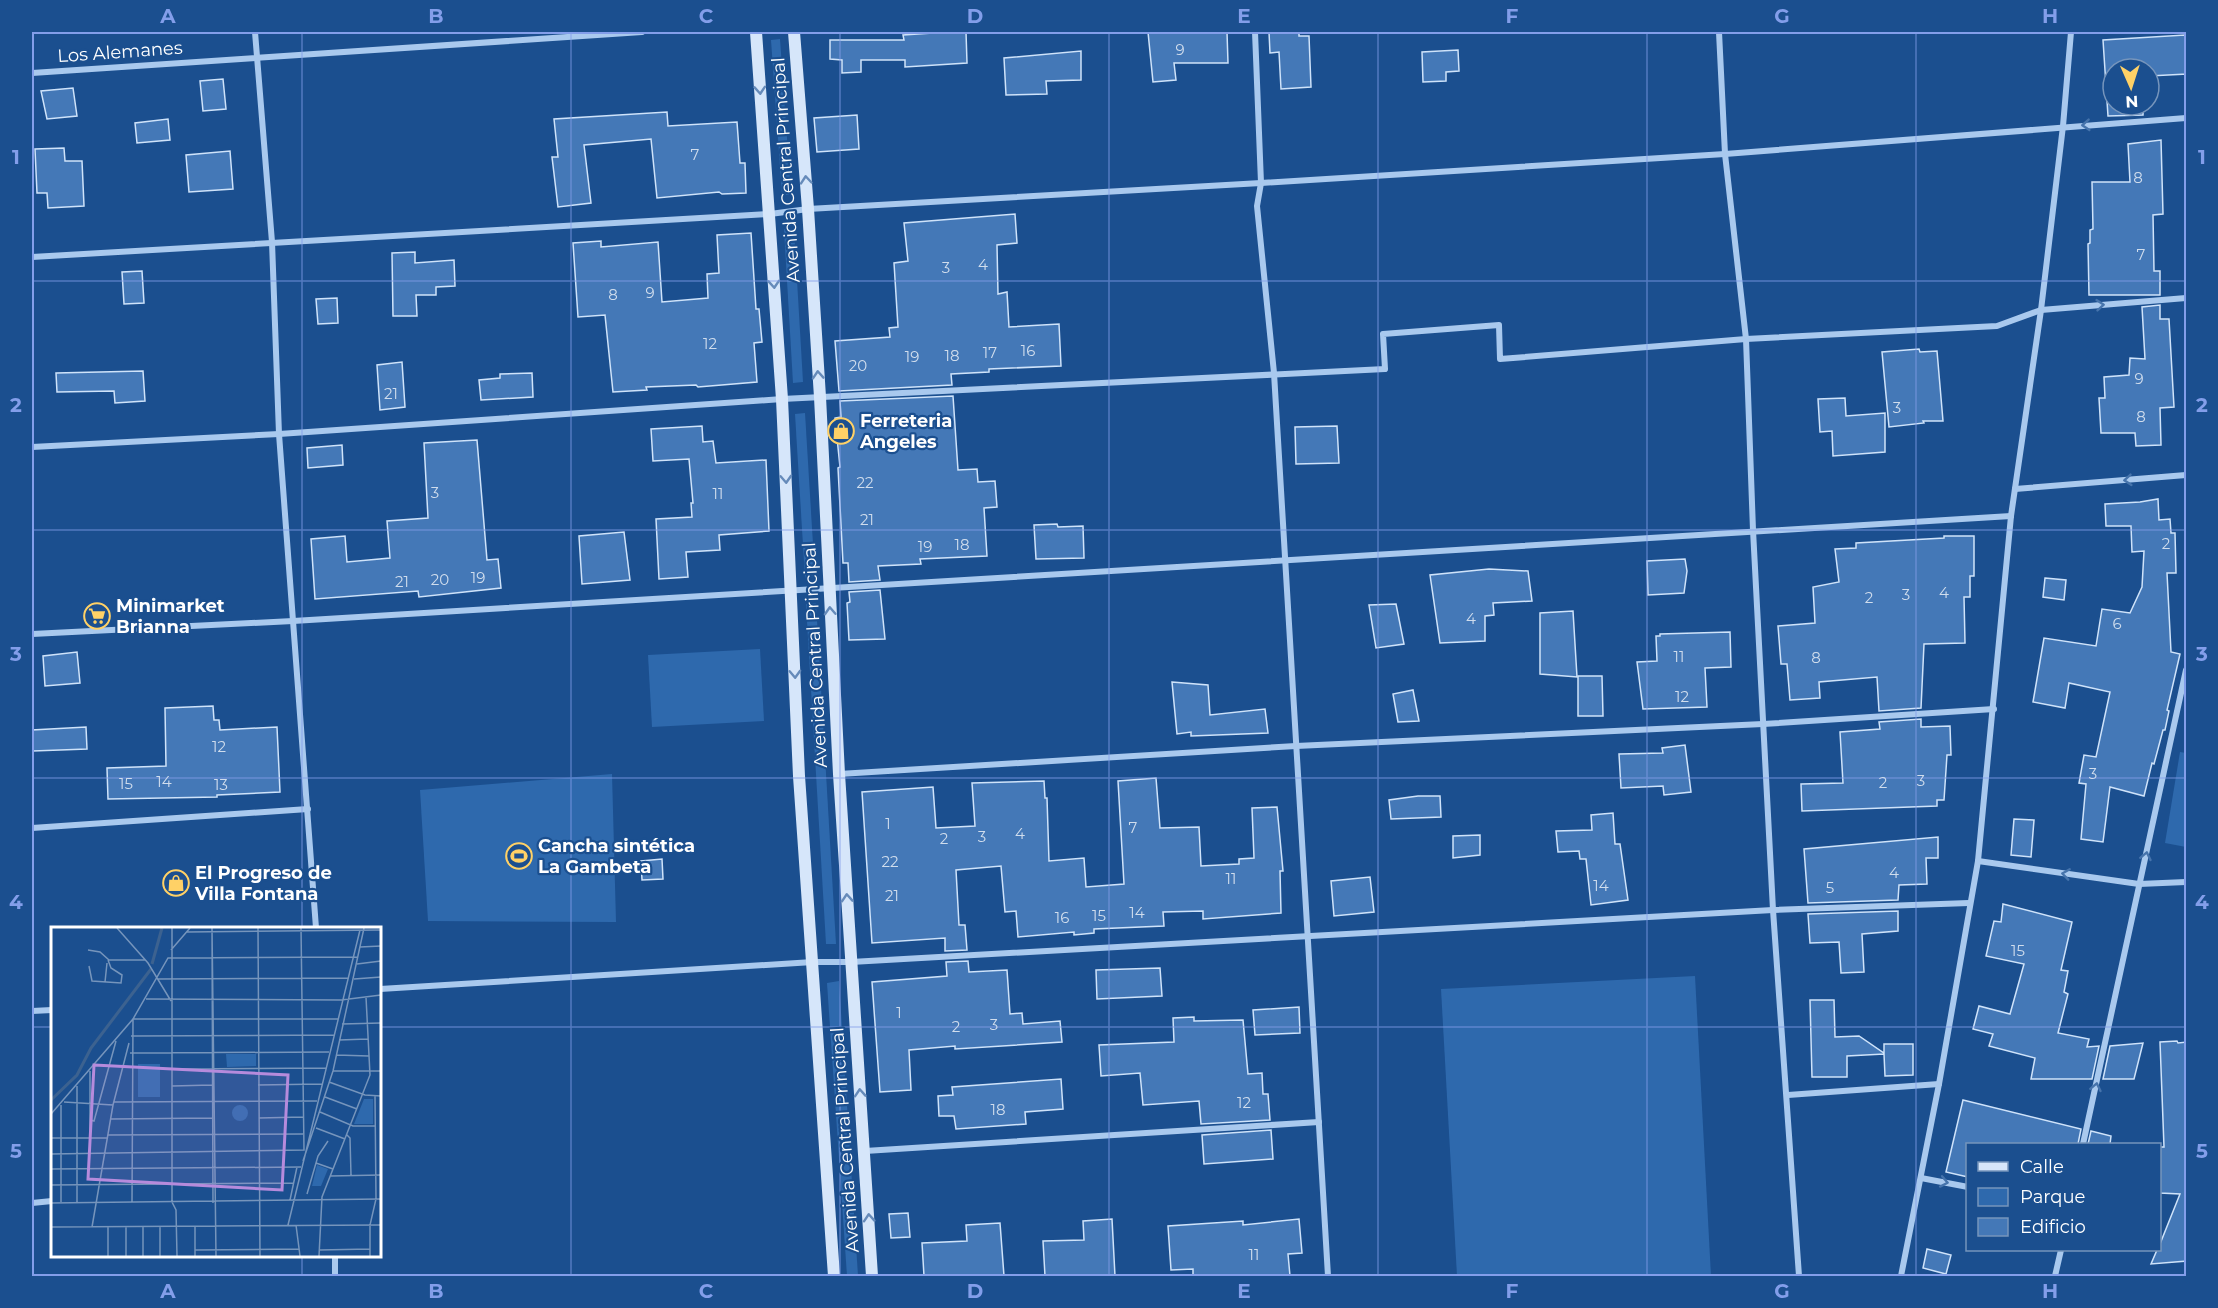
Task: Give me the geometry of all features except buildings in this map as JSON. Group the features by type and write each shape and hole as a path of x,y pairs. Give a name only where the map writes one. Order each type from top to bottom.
{"street":[{"path":"255,32 272,242 279,434 316,927"},
{"name":"Los Alemanes","path":"32,73 642,32"},
{"name":"Avenida Central Principal","path":"756,32 782,399 799,776 834,1276"},
{"name":"Avenida Central Principal","path":"794,32 820,397 839,774 872,1276"},
{"path":"1255,32 1261,183 1257,206 1274,373 1328,1276"},
{"path":"1719,32 1725,154 1746,339 1753,530 1773,910 1788,1095 1799,1276"},
{"path":"1901,1276 1939,1084 1978,861 2011,516 2041,310 2072,32"},
{"path":"32,257 1725,154 2187,118"},
{"path":"32,447 279,434 782,399 1384,369 1383,334 1499,325 1500,359 1746,339 1997,326 2041,310 2187,298"},
{"path":"2015,489 2187,475"},
{"path":"32,634 293,621 2011,516"},
{"path":"2084,1143 2187,670"},
{"path":"839,774 1296,746 1763,724 1994,709"},
{"path":"32,828 308,809"},
{"path":"1978,861 2139,884 2187,882"},
{"path":"381,989 813,962 851,962 1773,910 1969,903"},
{"path":"32,1011 51,1010"},
{"path":"1788,1095 1939,1084"},
{"path":"865,1151 1319,1122"},
{"path":"1921,1178 1966,1187"},
{"path":"32,1203 51,1201"},
{"path":"2055,1276 2061,1251"},
{"path":"335,1257 335,1276"}],"green space":[{"path":"780,39 791,195 782,195 771,40"},
{"path":"784,229 794,229 803,382 793,383"},
{"path":"805,413 815,577 805,578 795,414"},
{"path":"816,603 836,944 826,944 806,604"},
{"path":"760,649 764,721 652,727 648,655"},
{"path":"2180,752 2186,753 2186,847 2165,843"},
{"name":"Cancha sintética La Gambeta","path":"612,774 616,922 428,921 420,790"},
{"path":"1695,976 1711,1276 1457,1276 1441,989"},
{"path":"839,981 858,1276 847,1276 827,983"}],"place":[{"name":"Ferreteria Angeles","path":"841,431"},
{"name":"Minimarket Brianna","path":"97,616"},
{"name":"Cancha sintética La Gambeta","path":"519,856"},
{"name":"El Progreso de Villa Fontana","path":"176,883"}]}
